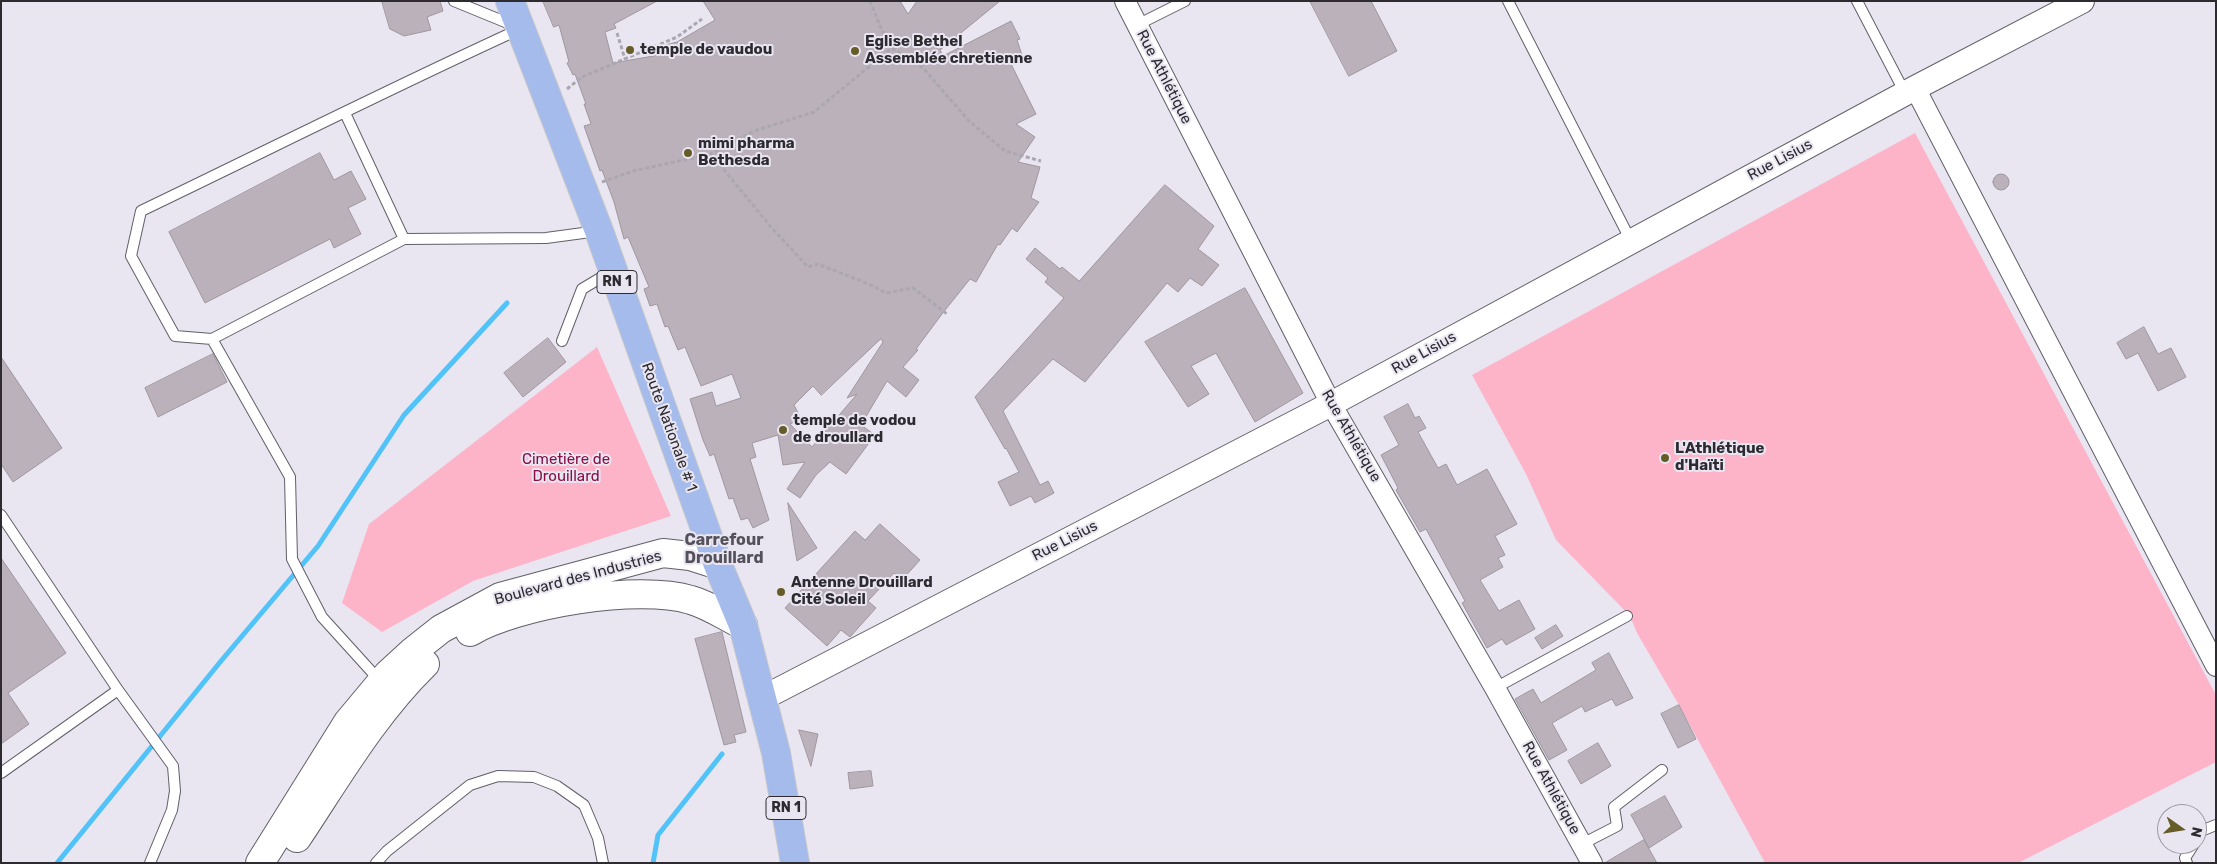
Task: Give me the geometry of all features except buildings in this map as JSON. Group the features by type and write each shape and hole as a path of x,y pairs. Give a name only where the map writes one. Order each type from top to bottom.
{"main road":[{"name":"Route Nationale # 1","path":"510,1 599,231 718,565 743,625 776,753 795,863"},
{"name":"Boulevard des Industries","path":"260,863 348,722 380,682 412,652 441,629 500,597 663,553 690,556 718,565"},
{"name":"Boulevard des Industries","path":"282,863 366,733 402,687 442,649 479,626 521,610 614,595 651,594 691,600 743,625"}],"street":[{"name":"Rue Athlétique","path":"1125,1 1331,404 1495,688 1592,863"},
{"name":"Rue Lisius","path":"764,701 1331,404 1910,90 2082,1"},
{"path":"1910,90 2216,666"}],"lane":[{"path":"454,1 520,29"},
{"path":"1137,25 1185,1"},
{"path":"1508,1 1631,241"},
{"path":"1857,1 1910,90"},
{"path":"520,29 392,88 345,113 141,211 131,256 175,336 212,340 404,239 546,238 599,231"},
{"path":"345,113 404,239"},
{"path":"562,341 582,289 613,270"},
{"path":"212,340 290,477 292,559 322,617 380,682"},
{"path":"1,514 118,690 173,766 175,791 172,810 150,863"},
{"path":"1495,688 1627,616"},
{"path":"1,773 118,690"},
{"path":"1582,844 1617,826 1614,807 1662,770"},
{"path":"376,863 387,851 470,785 498,776 534,777 557,786 584,805 598,838 604,863"}],"path":[{"path":"870,1 892,48 923,68 969,121 1005,151 1041,161"},
{"path":"549,104 582,77 677,37 702,19"},
{"path":"617,33 625,59"},
{"path":"582,189 633,171 711,154 754,131 814,112 892,48"},
{"path":"711,154 759,213 808,267 818,264 886,293 912,288 948,314"}],"green space":[{"path":"1915,133 2216,695 2216,762 2018,863 1765,863 1679,705 1637,633 1630,616 1556,540 1526,474 1472,375"},
{"name":"Cimetière de Drouillard","path":"597,347 671,516 473,581 382,632 342,603 369,524"}],"waterway":[{"path":"57,863 221,661 318,546 404,415 507,303"},
{"path":"653,863 658,835 722,754"}],"place":[{"name":"temple de vaudou","path":"630,50"},
{"name":"Eglise Bethel Assemblée chretienne","path":"855,51"},
{"name":"mimi pharma Bethesda","path":"688,153"},
{"name":"temple de vodou de droullard","path":"783,430"},
{"name":"L'Athlétique d'Haïti","path":"1665,458"},
{"name":"Antenne Drouillard Cité Soleil","path":"781,592"}],"district":[{"name":"Carrefour Drouillard","path":"724,549"}]}
